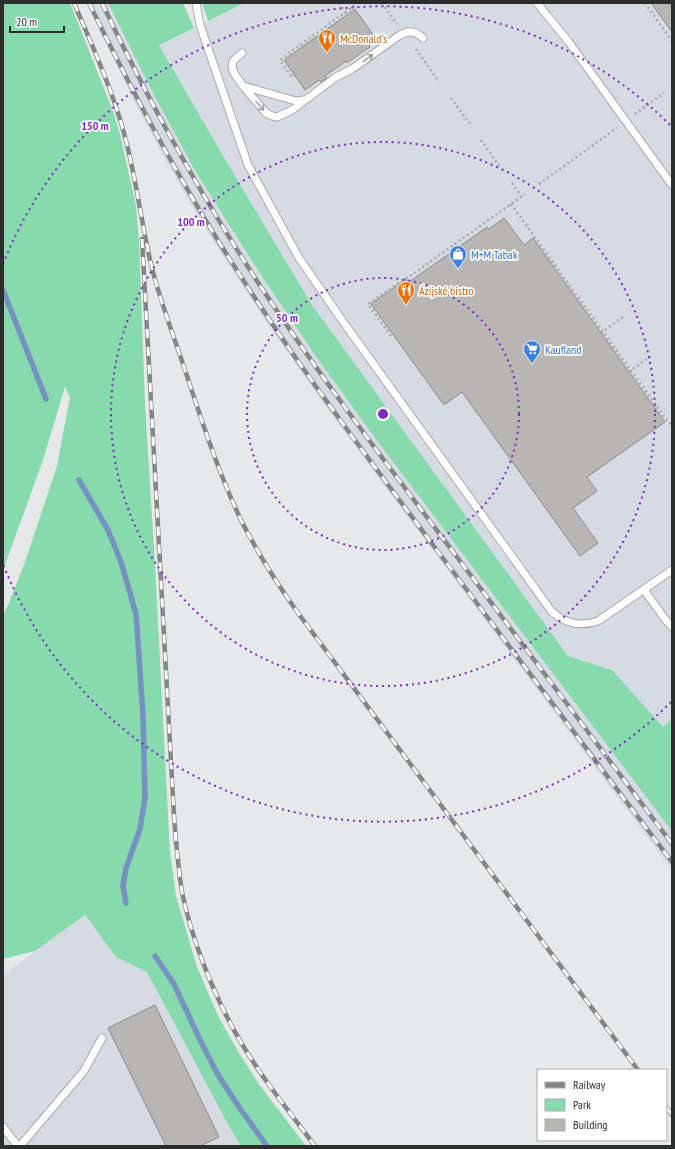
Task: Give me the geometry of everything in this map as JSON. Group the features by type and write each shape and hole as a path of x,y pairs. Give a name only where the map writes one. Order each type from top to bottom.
{"lane":[{"path":"196,3 200,25 248,166 299,258 552,612 570,623 585,624 598,621 672,570"},
{"path":"537,3 568,41 672,185"},
{"path":"242,53 234,58 232,67 234,74 266,113 274,117 285,114 336,77 352,69 404,33 416,33 423,38"},
{"path":"243,86 296,101 306,99"},
{"path":"644,590 672,627"},
{"path":"3,1127 19,1146 84,1071 102,1038"}],"path":[{"path":"339,3 346,13"},
{"path":"295,75 292,77 280,60 358,3"},
{"path":"382,3 399,26"},
{"path":"645,3 672,41"},
{"path":"413,45 439,82"},
{"path":"633,115 664,93"},
{"path":"451,98 470,124"},
{"path":"539,184 618,127"},
{"path":"481,140 500,167"},
{"path":"512,184 521,196"},
{"path":"391,336 368,304 409,277 525,194"},
{"path":"511,204 630,371 672,425"},
{"path":"602,332 624,316"},
{"path":"630,371 652,355"}],"shaded area":[{"path":"88,3 108,3 155,97 196,172 257,271 317,358 378,442 672,831 672,870 320,399 267,323 206,230 163,156 137,107"},
{"path":"244,3 672,3 672,801 612,670 568,656 312,305 229,166 159,44"},
{"path":"84,915 116,957 147,972 241,1146 3,1146 3,975"}],"green space":[{"path":"3,3 70,3 113,111 120,134 136,206 139,240 145,404 170,852 176,896 197,967 218,1016 258,1083 306,1146 241,1146 147,972 116,957 85,915 35,951 3,959 3,615 24,565 57,466 70,397 65,387 42,463 3,570"},
{"path":"108,3 183,3 194,28 159,45 312,305 568,656 612,670 663,727 672,719 672,831 378,442 317,358 258,271 196,172 155,97"},
{"path":"202,3 244,3 208,21"}],"building":[{"path":"651,3 672,3 672,32"},
{"name":"McDonald's","path":"355,9 376,39 369,44 370,47 347,63 346,61 325,76 327,78 321,82 319,80 305,90 284,60"},
{"path":"504,218 524,245 533,238 665,422 587,477 597,491 573,508 598,543 580,556 462,392 444,405 371,304 406,279 409,282 487,227 489,229"},
{"path":"155,1005 219,1137 200,1146 166,1146 108,1028"}],"waterway":[{"path":"3,290 46,399"},
{"path":"79,480 108,530 121,562 136,614 143,715 145,798 140,829 126,868 123,886 126,903"},
{"path":"155,956 174,984 218,1075 267,1146"}],"railway":[{"path":"74,3 97,56 123,129 151,264 162,302 210,445 243,524 269,570 298,613 637,1069"},
{"path":"89,3 119,64 184,184 269,320 377,471 672,862"},
{"path":"102,3 156,111 216,216 259,284 331,388 381,456 672,844"},
{"path":"142,239 174,816 182,892 191,929 213,987 230,1023 256,1067 315,1146"},
{"path":"667,1108 672,1115"}],"place":[{"name":"McDonald's","path":"327,53"},
{"name":"M+M Tabak","path":"458,269"},
{"name":"Ázijské bistro","path":"406,305"},
{"name":"Kaufland","path":"532,364"}]}
